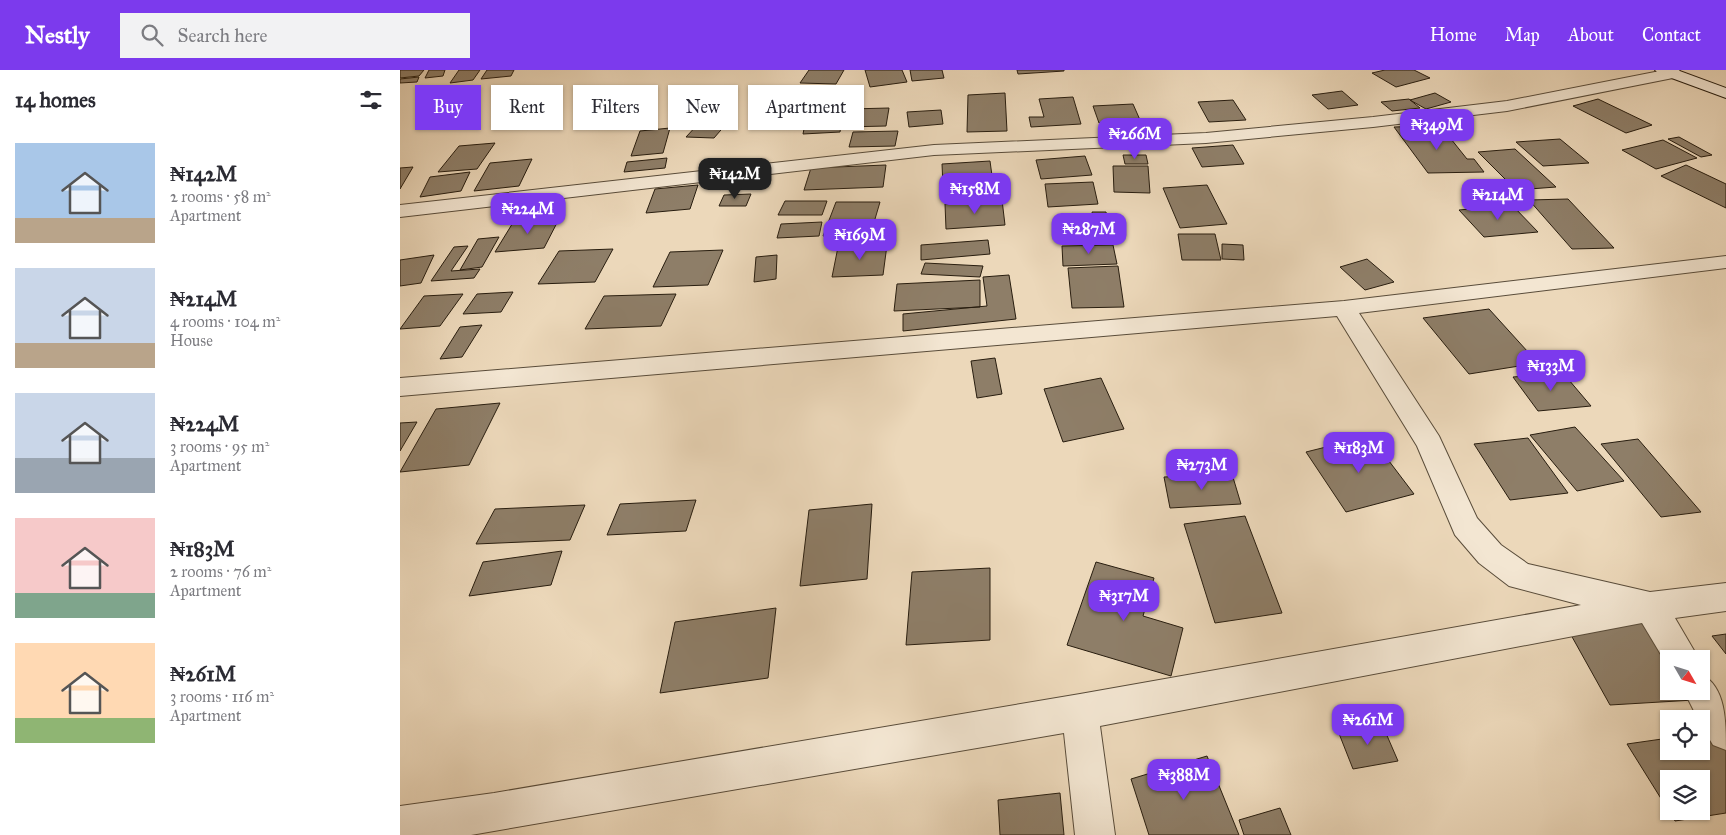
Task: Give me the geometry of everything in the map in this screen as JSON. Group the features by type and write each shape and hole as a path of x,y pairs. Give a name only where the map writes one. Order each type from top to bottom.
{"street":[{"path":"400,211 934,150 1206,138 1373,122 1507,106 1668,72 1726,93"},
{"path":"400,387 1344,308 1726,262"},
{"path":"1344,308 1429,443 1466,526 1490,554 1520,576 1650,607 1676,650"},
{"path":"400,826 504,811 1080,712 1650,607 1726,597"},
{"path":"1706,700 1726,732"},
{"path":"1080,712 1095,835"}],"building":[{"path":"400,70 424,70 419,76 400,78"},
{"path":"429,70 445,70 443,76 425,78"},
{"path":"459,70 480,70 473,80 450,83"},
{"path":"487,70 514,70 511,76 481,79"},
{"path":"809,70 844,70 836,84 800,83"},
{"path":"865,70 902,70 907,82 870,87"},
{"path":"910,70 942,70 944,78 912,81"},
{"path":"1017,70 1064,70 1064,71 1018,74"},
{"path":"1385,70 1414,70 1430,78 1396,87 1372,73"},
{"path":"419,77 417,82 400,83 400,79"},
{"path":"1342,91 1358,105 1328,109 1312,95"},
{"path":"1005,93 1007,131 967,132 968,95"},
{"path":"1435,93 1451,102 1426,109 1410,100"},
{"path":"1073,97 1081,124 1031,127 1029,117 1044,117 1039,99"},
{"path":"1409,99 1420,108 1392,111 1381,102"},
{"path":"1598,99 1652,125 1626,133 1573,106"},
{"path":"1233,100 1246,120 1209,122 1198,102"},
{"path":"1133,104 1140,120 1099,123 1093,106"},
{"path":"889,108 886,126 864,127 864,109"},
{"path":"941,110 943,124 909,127 907,112"},
{"path":"1147,124 1151,133 1107,137 1103,127"},
{"path":"1429,126 1432,130 1443,129 1467,159 1474,159 1484,172 1428,173 1394,127"},
{"path":"668,128 669,130 663,153 631,156 640,131"},
{"path":"693,130 721,130 714,138 686,137"},
{"path":"804,130 840,130 840,132 803,134"},
{"path":"898,131 895,146 849,147 853,132"},
{"path":"1679,137 1712,155 1701,157 1668,139"},
{"path":"1560,139 1589,163 1543,166 1516,142"},
{"path":"1663,140 1697,158 1656,169 1622,150"},
{"path":"495,143 477,169 438,172 459,146"},
{"path":"1233,145 1244,164 1202,167 1192,148"},
{"path":"1515,149 1556,187 1516,190 1478,152"},
{"path":"1123,155 1146,155 1148,164 1125,164"},
{"path":"1085,156 1092,175 1041,179 1036,160"},
{"path":"667,158 665,168 624,172 627,162"},
{"path":"532,159 519,186 474,191 490,163"},
{"path":"990,161 993,183 943,186 942,164"},
{"path":"886,165 883,187 804,190 811,168"},
{"path":"1686,165 1726,184 1726,208 1661,176"},
{"path":"1113,166 1148,166 1150,193 1114,192"},
{"path":"413,167 400,189 400,168"},
{"path":"470,172 461,191 420,197 430,177"},
{"path":"1093,182 1098,204 1048,207 1045,184"},
{"path":"698,185 690,209 646,213 655,189"},
{"path":"1207,185 1227,224 1180,228 1163,188"},
{"path":"751,194 746,206 719,206 724,195"},
{"path":"1568,199 1614,248 1572,249 1529,200"},
{"path":"1002,200 1005,225 946,229 945,204"},
{"path":"785,201 827,201 822,215 778,215"},
{"path":"836,202 880,202 870,236 823,236"},
{"path":"1512,205 1538,232 1484,237 1459,210"},
{"path":"1092,212 1106,212 1113,242 1098,243"},
{"path":"560,217 544,248 495,252 514,221"},
{"path":"822,222 819,236 777,238 781,224"},
{"path":"1178,234 1215,234 1221,260 1182,260"},
{"path":"499,237 482,267 460,270 478,239"},
{"path":"988,240 990,254 921,260 921,245"},
{"path":"1222,244 1243,245 1244,260 1222,259"},
{"path":"887,245 883,275 832,277 838,247"},
{"path":"1113,245 1117,264 1063,266 1062,246"},
{"path":"468,246 451,271 480,269 474,278 431,281 454,247"},
{"path":"613,249 595,282 538,284 559,251"},
{"path":"723,250 708,285 653,287 670,252"},
{"path":"434,255 421,283 400,286 400,260"},
{"path":"777,255 776,279 754,282 756,257"},
{"path":"1367,259 1394,282 1365,290 1340,267"},
{"path":"925,263 983,266 980,277 921,274"},
{"path":"1118,266 1124,307 1072,308 1068,268"},
{"path":"1009,275 1016,319 903,331 903,314 987,306 983,277"},
{"path":"980,280 980,307 894,311 897,284"},
{"path":"513,292 501,312 463,314 477,294"},
{"path":"463,294 440,326 400,329 424,296"},
{"path":"676,294 661,326 585,329 604,296"},
{"path":"1489,309 1538,363 1469,374 1423,318"},
{"path":"482,325 462,357 440,359 460,327"},
{"path":"995,358 1002,394 977,398 971,361"},
{"path":"1563,373 1591,406 1538,411 1513,377"},
{"path":"1101,378 1124,429 1063,442 1044,389"},
{"path":"500,403 469,465 400,472 436,409"},
{"path":"417,422 400,451 400,423"},
{"path":"1575,427 1624,481 1577,491 1530,435"},
{"path":"1370,436 1414,494 1346,512 1306,452"},
{"path":"1528,438 1568,493 1510,500 1474,444"},
{"path":"1638,439 1701,512 1661,517 1601,444"},
{"path":"1232,474 1241,504 1170,508 1164,477"},
{"path":"696,500 686,531 607,535 620,504"},
{"path":"872,504 867,579 800,586 809,510"},
{"path":"585,505 570,540 476,544 495,509"},
{"path":"1245,516 1282,613 1215,623 1184,524"},
{"path":"562,551 551,585 469,596 483,562"},
{"path":"1096,562 1154,578 1143,616 1183,628 1171,676 1067,645"},
{"path":"990,568 990,640 906,645 912,572"},
{"path":"776,608 768,678 660,693 675,622"},
{"path":"1644,621 1663,650 1660,650 1660,700 1694,700 1610,705 1566,626"},
{"path":"1726,634 1726,654 1712,636"},
{"path":"1382,724 1398,761 1353,769 1338,731"},
{"path":"1716,731 1726,746 1726,813 1710,816 1710,770 1660,770 1660,797 1627,744 1660,739 1660,760 1710,760 1710,732"},
{"path":"1207,756 1239,835 1149,835 1131,779"},
{"path":"1060,793 1064,835 1000,835 998,800"},
{"path":"1280,808 1291,835 1244,835 1239,820"}]}
